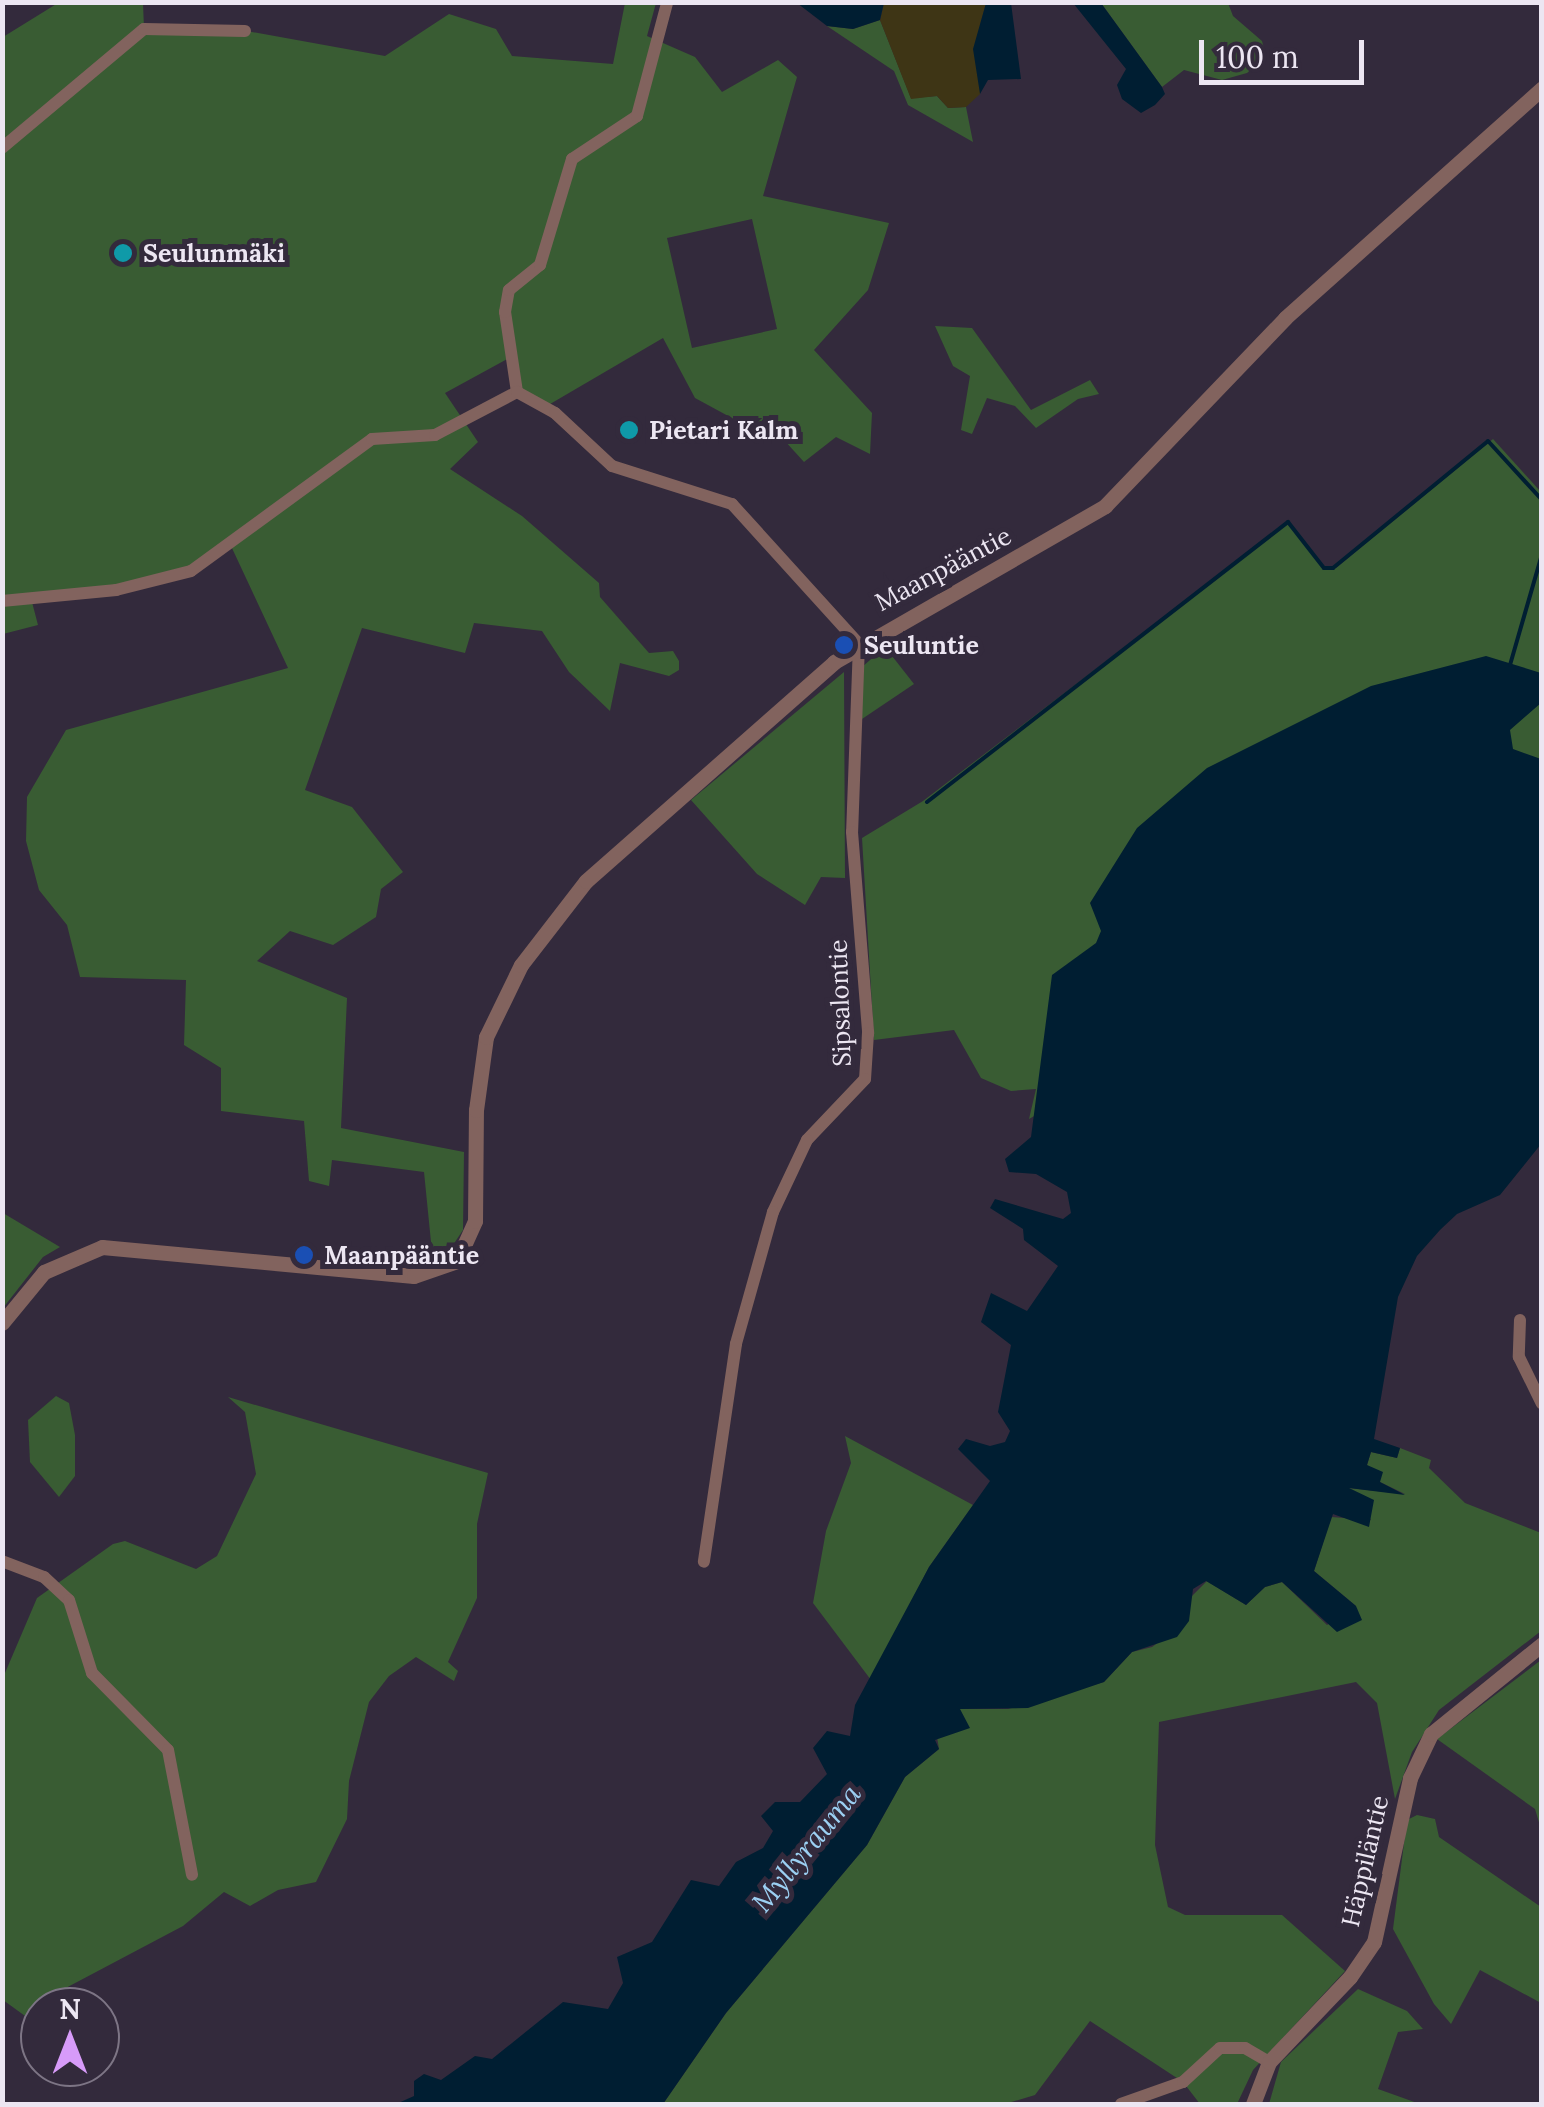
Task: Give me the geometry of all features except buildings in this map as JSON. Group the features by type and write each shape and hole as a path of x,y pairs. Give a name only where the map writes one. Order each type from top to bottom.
{"street":[{"path":"667,3 636,116 572,159 540,264 508,290 511,373 518,392 554,414 612,466 732,504 859,644"},
{"path":"2,148 144,29 245,30"},
{"name":"Maanpääntie","path":"2,1322 44,1272 102,1247 414,1276 457,1261 475,1221 484,1048 522,964 586,881 627,840 859,644 958,586 1074,529 1105,506 1285,318 1542,88"},
{"path":"2,601 116,590 191,572 372,439 436,435 518,392"},
{"name":"Sipsalontie","path":"704,1562 736,1344 773,1212 806,1140 865,1079 868,1033 852,832 859,644"},
{"path":"1520,1320 1519,1357 1542,1404"},
{"path":"2,1562 44,1577 69,1600 92,1673 168,1750 192,1875"},
{"name":"Häppiläntie","path":"1253,2104 1269,2062 1350,1977 1374,1942 1410,1778 1432,1734 1542,1644"},
{"path":"1122,2104 1183,2082 1220,2048 1245,2048 1269,2062"}],"green space":[{"path":"58,3 143,3 144,28 241,30 385,56 449,14 496,29 512,56 613,64 625,3 656,3 647,36 695,57 722,92 778,60 797,77 763,196 889,223 868,290 814,350 872,413 870,454 836,437 804,462 764,418 754,430 695,398 663,338 545,407 524,397 511,357 445,393 478,442 450,469 522,516 599,583 600,597 649,653 673,651 679,670 669,676 620,663 610,711 569,672 542,631 474,623 465,653 362,628 305,790 352,807 403,872 381,889 376,917 333,945 290,931 257,961 347,998 341,1128 464,1152 463,1230 443,1260 433,1262 424,1172 332,1160 329,1186 309,1181 304,1121 221,1111 221,1068 184,1045 186,980 80,977 67,925 39,890 26,841 27,797 66,730 288,668 231,546 191,571 32,602 38,625 3,634 3,37","holes":["752,219 777,329 692,348 667,238"]},
{"path":"1101,3 1228,3 1233,16 1262,41 1266,56 1247,73 1222,80 1184,70 1162,87"},
{"path":"880,20 911,98 937,96 948,108 966,107 973,142 908,105 894,71 827,26 853,29"},
{"path":"935,326 972,328 1031,410 1090,380 1099,394 1078,399 1036,428 1015,406 987,398 972,434 961,430 970,376 953,366"},
{"path":"1493,439 1541,492 1541,828 1029,1119 1036,1089 1011,1091 981,1078 954,1030 874,1040 862,838 923,801 1288,522 1324,567 1336,568"},
{"path":"885,647 914,684 862,719 862,667"},
{"path":"844,672 845,878 821,877 805,905 757,874 691,800"},
{"path":"3,1213 60,1247 43,1257 3,1308"},
{"path":"56,1396 69,1403 75,1435 75,1476 59,1497 30,1462 28,1420"},
{"path":"228,1397 488,1473 477,1524 477,1598 448,1662 458,1671 454,1681 416,1657 389,1676 369,1702 349,1781 347,1819 316,1882 278,1890 250,1906 224,1892 183,1926 68,1987 20,1987 20,2012 3,2000 2,1680 37,1598 113,1544 125,1541 196,1569 217,1556 256,1474 245,1412"},
{"path":"845,1436 973,1505 929,1567 871,1680 813,1603 826,1531 851,1463"},
{"path":"1400,1448 1431,1460 1429,1468 1465,1503 1541,1533 1541,1631 1439,1710 1412,1752 1395,1799 1377,1703 1356,1682 1159,1722 1155,1845 1168,1907 1185,1915 1282,1915 1345,1971 1253,2070 1237,2104 1200,2104 1183,2082 1090,2021 1035,2095 1005,2104 663,2104 726,2013 867,1845 905,1777 939,1749 937,1737 958,1727 960,1709 1008,1709 1104,1682 1132,1652 1152,1647 1188,1621 1188,1600 1207,1581 1246,1605 1265,1587 1282,1582 1327,1625 1356,1606 1314,1571 1331,1517 1371,1520 1349,1488 1405,1494 1380,1482 1367,1465 1371,1452 1397,1458"},
{"path":"1541,1660 1541,1829 1535,1809 1437,1739"},
{"path":"1417,1815 1435,1819 1439,1837 1541,1907 1541,2003 1480,1970 1451,2024 1434,2004 1393,1929 1407,1820"},
{"path":"1358,1989 1407,2011 1423,2029 1398,2032 1378,2089 1420,2104 1269,2104 1281,2062"}],"sand":[{"path":"884,3 986,3 980,26 980,94 966,107 948,108 937,96 911,99 880,20"}],"water":[{"path":"797,3 884,3 880,20 853,29 827,26"},
{"path":"986,3 1011,3 1021,79 988,80 980,94 973,49"},
{"path":"1073,3 1101,3 1162,87 1165,94 1155,105 1141,113 1122,99 1117,85 1126,69"},
{"name":"Myllyrauma","path":"1486,656 1541,673 1541,703 1510,730 1513,749 1541,759 1541,1144 1500,1195 1457,1214 1440,1230 1417,1256 1398,1297 1374,1439 1400,1448 1397,1458 1371,1452 1367,1465 1383,1472 1380,1482 1405,1495 1349,1488 1374,1500 1369,1527 1333,1514 1314,1571 1356,1606 1362,1620 1337,1632 1282,1582 1265,1587 1246,1605 1206,1581 1193,1589 1189,1621 1177,1637 1132,1652 1104,1682 1028,1708 960,1709 970,1728 935,1740 939,1749 905,1777 867,1845 726,2013 663,2104 396,2104 414,2096 414,2081 424,2074 441,2080 475,2056 492,2059 563,2002 608,2009 623,1983 617,1957 652,1942 691,1880 719,1886 736,1862 763,1848 773,1831 761,1816 775,1802 800,1802 827,1774 813,1748 827,1731 850,1736 855,1705 929,1567 990,1481 958,1449 966,1439 990,1446 1005,1442 1010,1431 998,1412 1011,1345 981,1322 991,1293 1027,1311 1058,1266 1024,1240 1023,1229 990,1208 995,1199 1063,1219 1071,1213 1067,1192 1036,1174 1009,1172 1005,1159 1031,1137 1052,975 1096,943 1101,931 1090,903 1137,828 1207,768 1371,686"}],"waterway":[{"path":"927,802 1288,522 1324,568 1333,568 1488,441 1542,500"},
{"path":"1510,665 1542,554"}],"place":[{"name":"Seulunmäki","path":"123,253"},
{"name":"Pietari Kalm","path":"629,430"},
{"name":"Seuluntie","path":"844,645"},
{"name":"Maanpääntie","path":"304,1255"}]}
